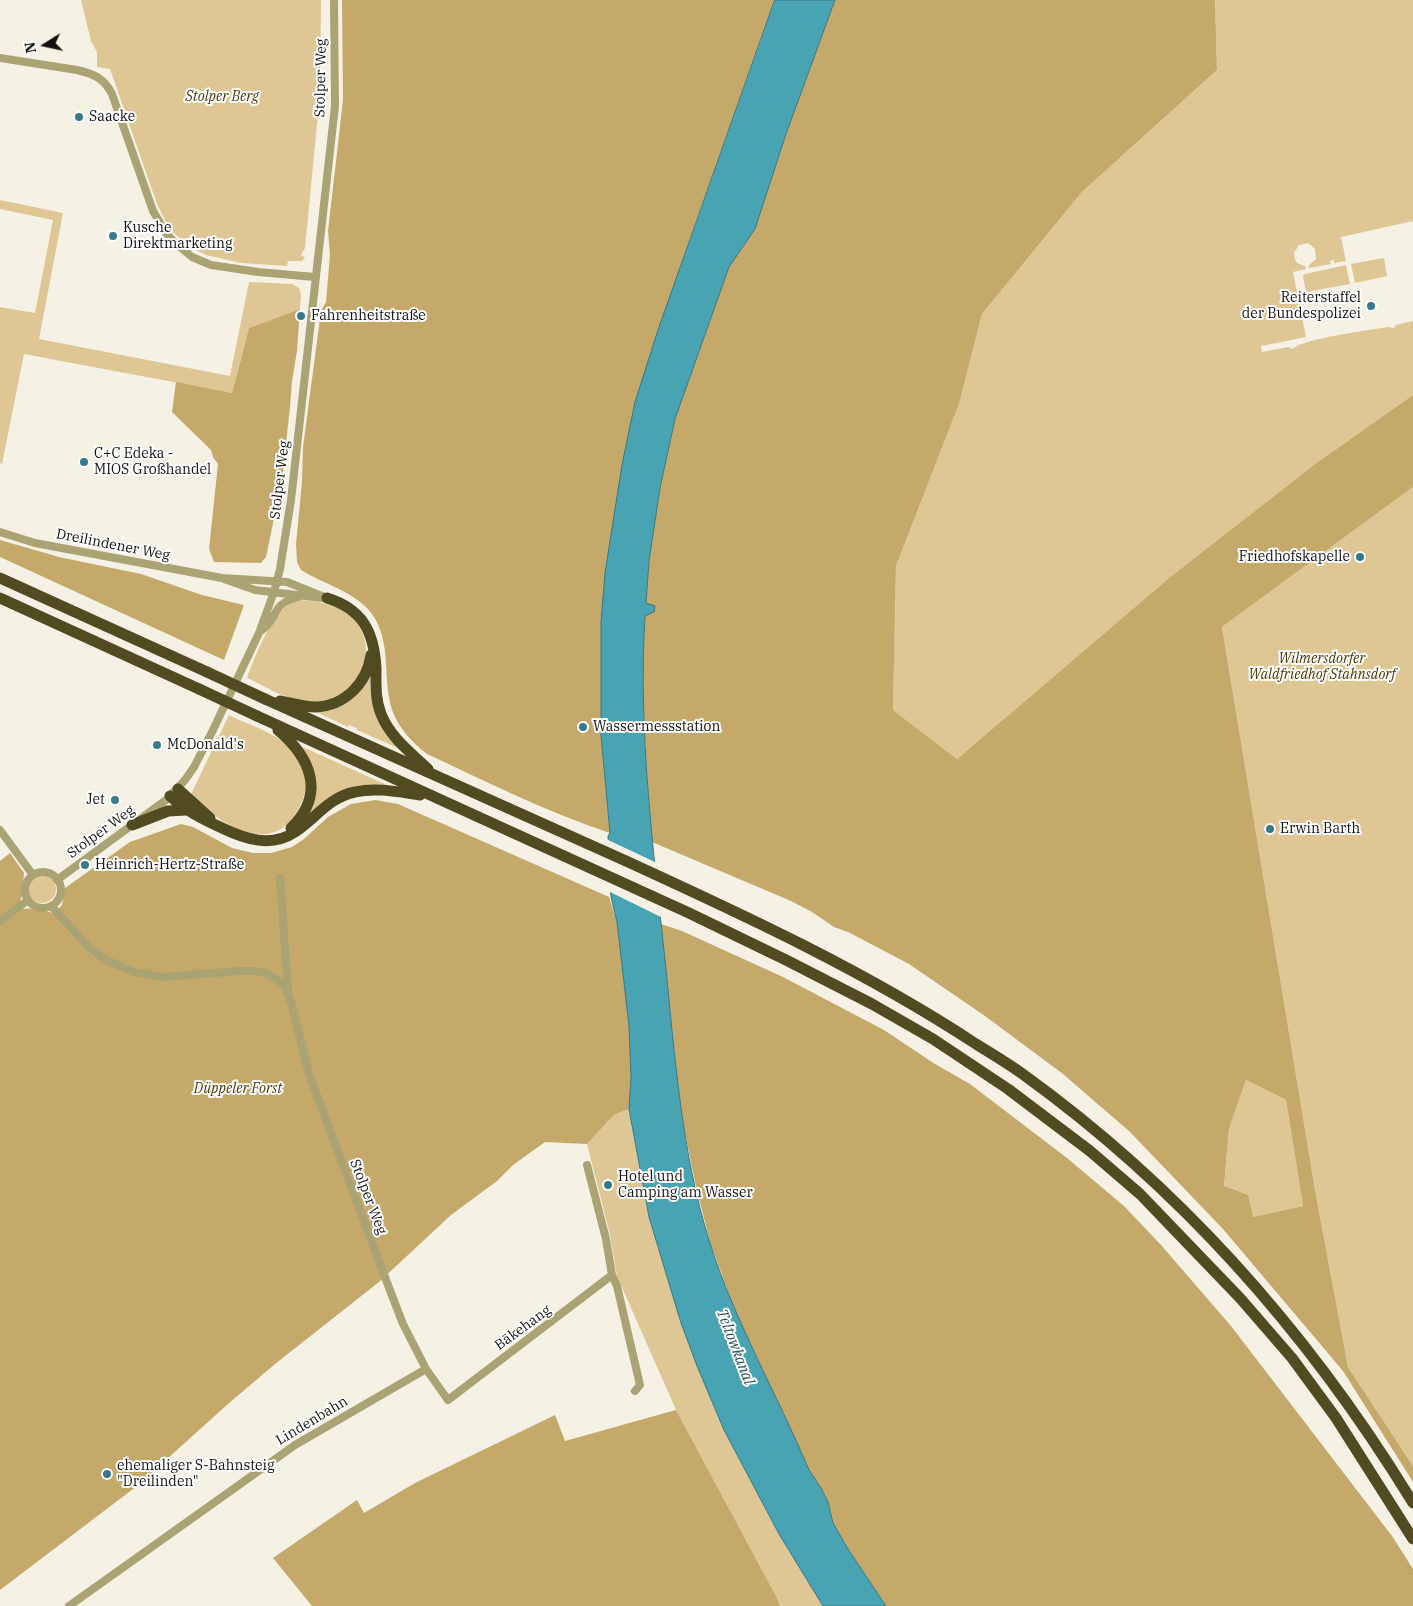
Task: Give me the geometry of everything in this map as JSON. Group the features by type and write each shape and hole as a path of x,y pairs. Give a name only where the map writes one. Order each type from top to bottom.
{"highway":[{"path":"0,578 698,894 824,955 912,1003 1022,1073 1121,1151 1232,1259 1322,1368 1362,1422 1413,1503"},
{"path":"0,598 689,913 872,1004 969,1062 1047,1117 1119,1176 1147,1200 1193,1247 1292,1358 1336,1418 1413,1539"},
{"path":"326,598 342,603 352,610 368,630 373,643 376,667 375,689 380,713 391,733 404,748 439,778"},
{"path":"265,699 313,707 342,700 361,682 370,665 373,643"},
{"path":"262,718 290,740 300,751 308,766 311,782 311,794 300,819 275,840"},
{"path":"174,793 186,810 242,838 253,840 285,838 294,833 329,803 354,792 387,790 432,796"},
{"path":"174,793 223,829"},
{"path":"132,825 168,811 186,810"}],"street":[{"name":"Stolper Weg","path":"57,880 174,793 194,767 259,633 274,592 291,500 335,106 334,0"},
{"path":"0,58 77,70 89,73 104,81 112,94 153,211 166,233 192,257 203,263 228,268 315,277"},
{"name":"Dreilindener Weg","path":"0,532 35,542 222,578 277,580 296,584 326,598"},
{"name":"Dreilindener Weg","path":"222,578 255,590 326,598"},
{"path":"259,633 266,628 277,608 283,603 302,596"},
{"path":"0,830 33,876"},
{"path":"46,872 57,880 61,891 59,897 51,906 41,908 28,900 26,884 33,876 46,872"},
{"name":"Stolper Weg","path":"280,878 288,992 309,1074 403,1324 426,1369 448,1400"},
{"path":"0,921 28,900"},
{"path":"51,906 89,947 106,960 134,972 162,977 255,971 277,978 284,984 288,992"},
{"path":"587,1165 606,1239 612,1275 618,1286 640,1385 636,1391"},
{"name":"Bäkehang","path":"448,1400 612,1275"},
{"name":"Lindenbahn","path":"69,1606 295,1445 426,1369"}],"green space":[{"name":"Stolper Berg","path":"81,0 321,0 320,94 305,248 301,255 305,257 302,261 288,261 287,266 241,263 206,255 188,246 168,226 157,204 110,69 97,67 97,52 91,41"},
{"path":"342,0 775,0 681,264 601,622 601,735 610,833 563,816 517,796 427,754 421,749 402,729 392,710 387,684 384,644 381,631 375,619 367,608 352,596 309,575 301,570 297,562 296,544 302,482 303,447 321,311 326,302 330,255 328,231 343,100"},
{"path":"835,0 1215,0 1217,70 1082,192 982,314 959,404 896,566 893,710 957,759 1169,578 1315,464 1413,395 1413,487 1222,627 1315,1190 1348,1367 1413,1466 1413,1482 1343,1371 1223,1229 1130,1132 1063,1074 985,1016 909,964 848,932 834,927 791,901 652,842 644,729 643,672 645,616 654,612 646,604 649,561 660,488 675,419 729,267 755,229 786,134","holes":["1246,1080 1286,1100 1303,1206 1253,1217 1248,1195 1224,1186 1229,1129"]},
{"path":"1215,0 1413,0 1413,221 1341,237 1346,261 1334,263 1334,260 1330,261 1331,264 1309,268 1309,265 1316,259 1315,249 1308,243 1299,245 1294,253 1295,258 1298,264 1305,266 1306,269 1293,272 1306,337 1261,346 1262,352 1288,347 1293,349 1298,345 1322,338 1388,327 1394,328 1396,325 1413,321 1413,395 1315,464 1169,578 957,759 893,710 896,566 959,404 982,314 1082,192 1217,70"},
{"path":"0,200 63,213 39,339 230,376 249,282 292,284 299,288 301,295 300,309 249,328 232,393 24,354 2,464 0,463 0,307 35,313 53,220 0,209"},
{"path":"1384,258 1387,276 1355,283 1351,264"},
{"path":"1346,265 1350,284 1306,292 1303,276 1305,274"},
{"path":"300,309 282,480 266,557 261,563 214,562 209,549 218,464 211,450 172,412 176,382 232,393 249,328"},
{"name":"Wilmersdorfer Waldfriedhof Stahnsdorf","path":"1413,487 1413,1466 1348,1367 1315,1190 1222,627"},
{"path":"0,540 59,557 141,574 202,595 244,605 224,660 0,557"},
{"path":"298,600 325,604 344,611 360,628 365,642 365,657 361,671 353,683 342,693 328,700 312,702 295,700 247,678 260,645 273,622 289,604"},
{"path":"371,666 370,688 372,701 400,749 357,730 357,728 349,725 348,727 314,711 332,706"},
{"path":"229,715 261,729 284,742 297,756 302,765 306,783 302,802 291,820 277,831 268,834 258,834 239,829 221,820 191,794"},
{"path":"296,744 389,786 371,786 302,821 312,799"},
{"name":"Düppeler Forst","path":"375,800 398,804 609,897 617,922 629,1026 631,1078 629,1109 614,1115 587,1144 545,1142 513,1165 497,1181 451,1215 379,1282 275,1364 228,1404 137,1486 0,1590 0,861 10,853 24,873 22,896 19,903 23,909 54,913 62,905 65,888 130,842 181,824 193,827 232,848 253,853 271,853 292,847 304,839 328,817 351,804"},
{"path":"42,875 52,879 56,889 52,899 42,903 32,899 28,889 32,879"},
{"path":"661,924 682,931 783,977 884,1030 935,1064 970,1084 1067,1158 1124,1206 1161,1245 1231,1326 1392,1536 1413,1569 1413,1606 886,1606 833,1523 828,1502 809,1470 737,1316 710,1242 681,1113"},
{"path":"1246,1080 1286,1100 1303,1206 1253,1217 1224,1186 1229,1129"},
{"path":"629,1109 649,1217 681,1323 697,1366 724,1430 779,1534 823,1606 782,1606 773,1593 676,1410 617,1276 610,1235 587,1144 614,1115"},
{"path":"676,1410 781,1606 312,1606 273,1558 357,1500 364,1513 415,1483 555,1415 565,1441"}],"water":[{"name":"Teltowkanal","path":"775,0 835,0 786,134 755,229 729,267 675,419 660,488 649,561 646,603 655,606 654,612 645,616 643,702 645,745 656,874 680,1103 700,1209 720,1272 744,1330 809,1470 828,1502 833,1523 886,1606 823,1606 779,1534 724,1430 697,1366 681,1323 649,1217 629,1109 631,1078 629,1026 617,922 611,897 608,836 610,833 601,735 601,622 605,573 622,465 635,402 658,330"}],"pier":[{"path":"606,839 657,863 663,918 608,891"}],"place":[{"name":"Saacke","path":"79,117"},
{"name":"Kusche Direktmarketing","path":"113,236"},
{"name":"Reiterstaffel der Bundespolizei","path":"1371,306"},
{"name":"Fahrenheitstraße","path":"301,316"},
{"name":"C+C Edeka - MIOS Großhandel","path":"84,462"},
{"name":"Friedhofskapelle","path":"1360,557"},
{"name":"Wassermessstation","path":"583,727"},
{"name":"McDonald's","path":"157,745"},
{"name":"Jet","path":"115,800"},
{"name":"Erwin Barth","path":"1270,829"},
{"name":"Heinrich-Hertz-Straße","path":"85,865"},
{"name":"Hotel und Camping am Wasser","path":"608,1185"},
{"name":"ehemaliger S-Bahnsteig \"Dreilinden\"","path":"107,1474"}]}
